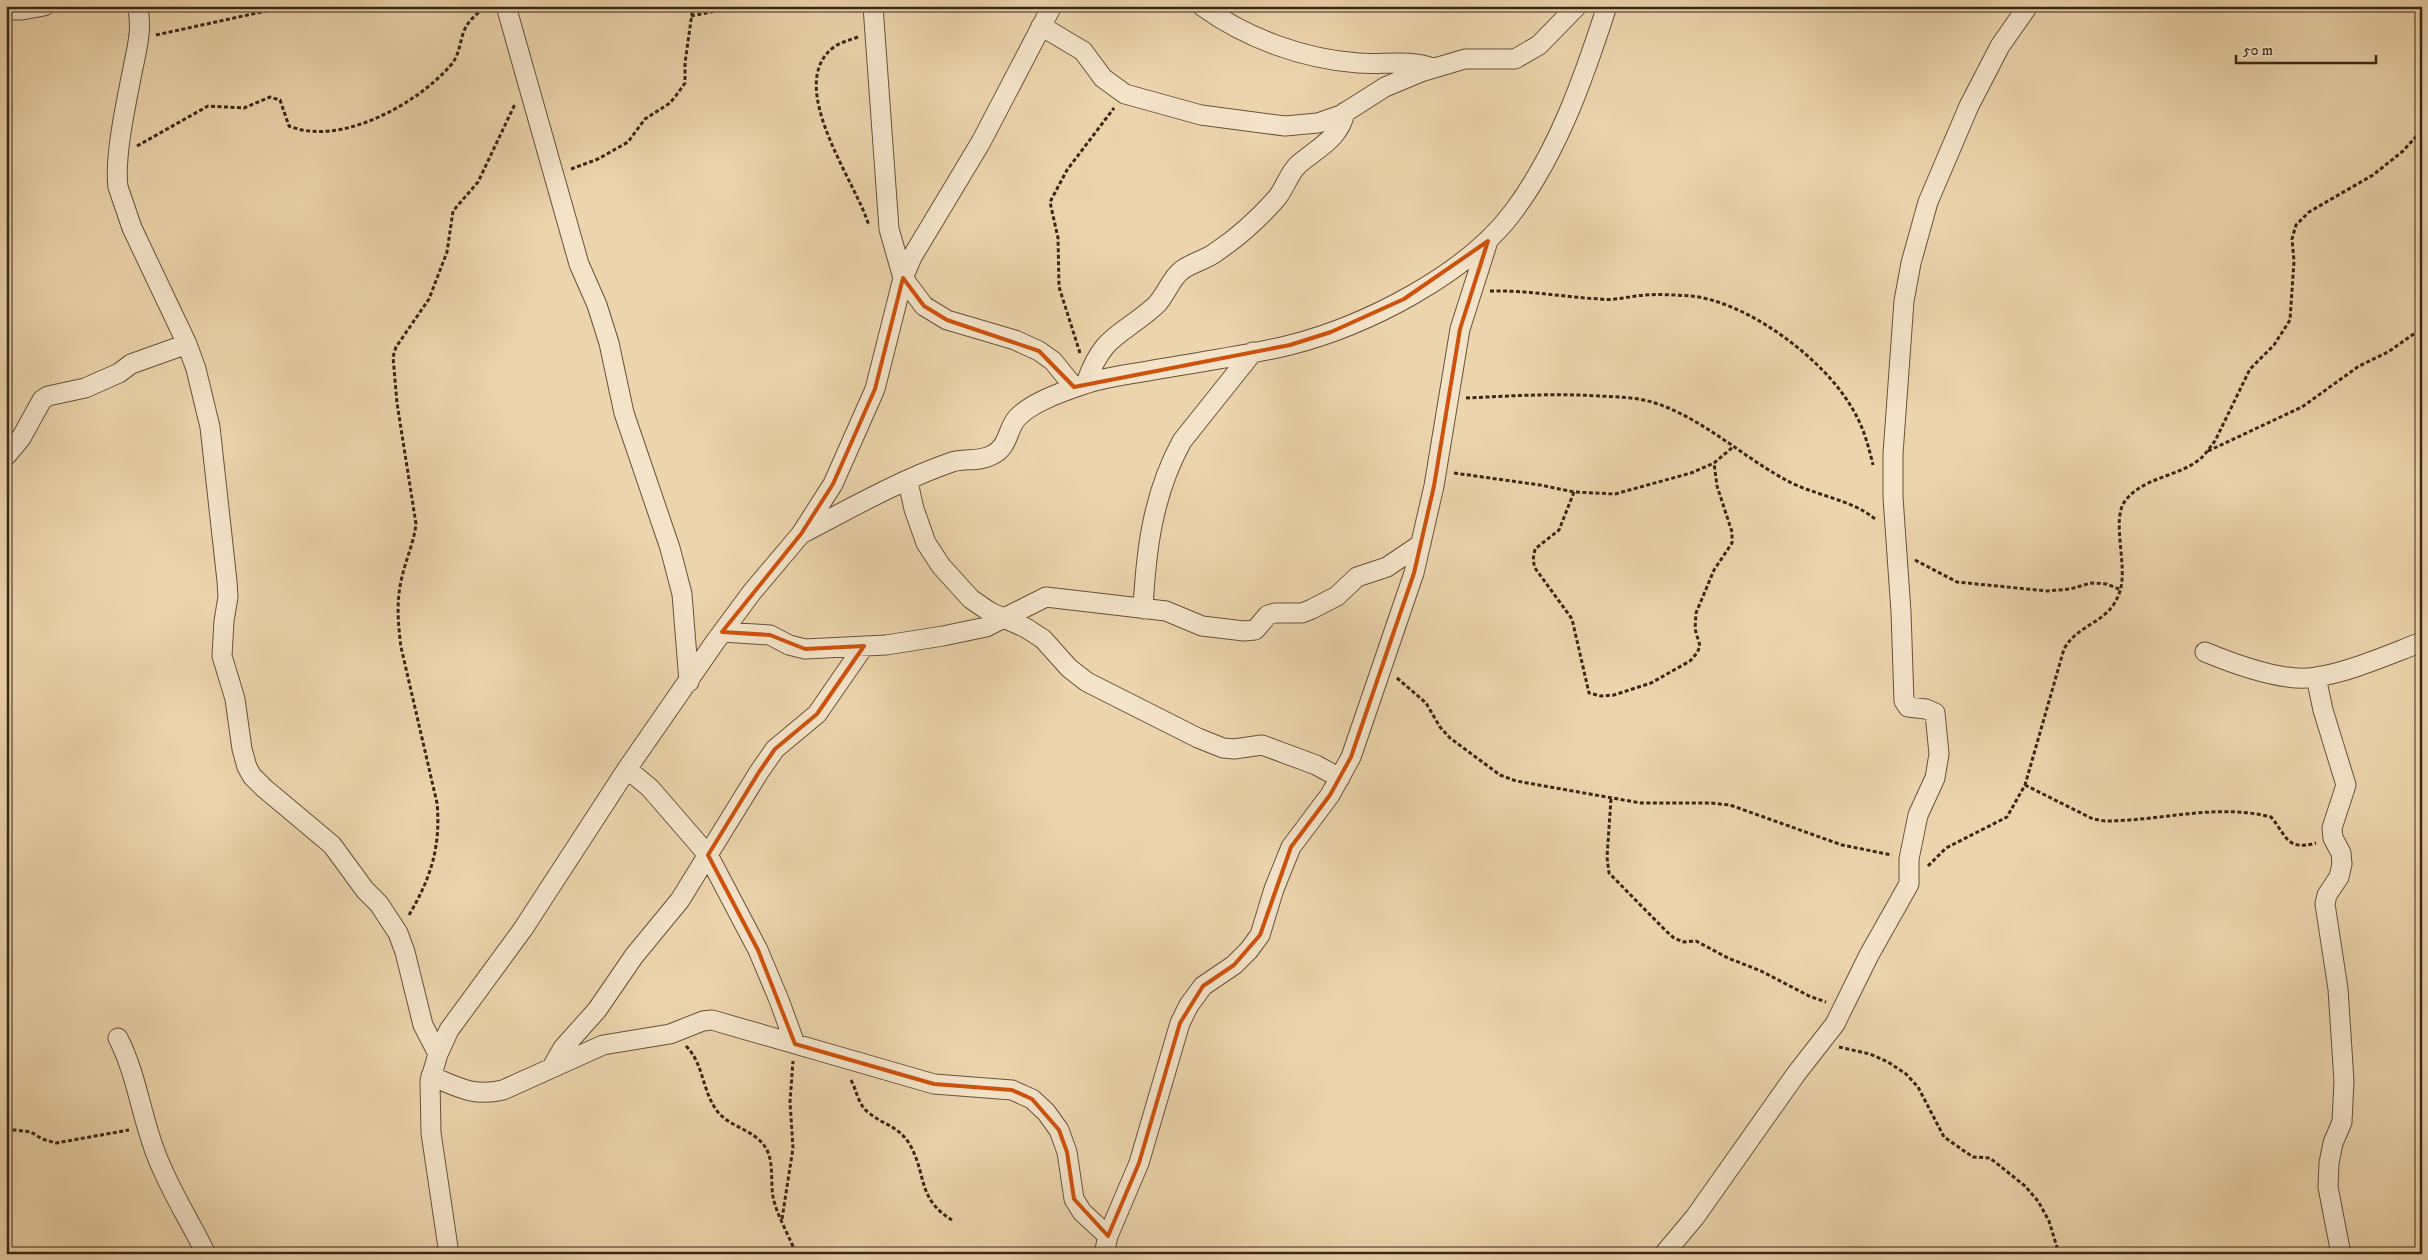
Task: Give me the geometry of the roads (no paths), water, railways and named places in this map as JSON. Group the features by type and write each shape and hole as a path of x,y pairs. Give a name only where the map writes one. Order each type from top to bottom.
{"street":[{"path":"6,10 22,10 44,6"},
{"path":"137,6 139,39 116,175 118,187 132,228 187,344 196,369 210,427 228,589 222,656 235,699 242,749 247,767 252,776 264,788 332,845 365,890 380,904 398,933 405,952 423,1025 438,1054"},
{"path":"506,6 579,264 597,305 609,343 624,413 638,459 670,548 682,594 689,682"},
{"path":"874,6 890,229 903,278 924,306 947,320 1015,340 1039,351 1083,382"},
{"path":"448,1254 431,1133 431,1076 449,1030 523,929 627,769 722,632 752,592 801,534 833,484 875,389 903,278 926,233 981,142 1052,6"},
{"path":"1202,6 1222,21 1245,32 1319,58 1366,64 1407,62 1433,68"},
{"path":"1041,26 1083,51 1103,78 1125,94 1201,115 1285,126 1318,123 1345,112 1384,87 1433,68 1464,59 1515,59 1539,45 1577,6"},
{"path":"801,534 955,461 971,461 992,456 1004,447 1016,419 1043,402 1083,382 1290,345 1366,320 1439,277 1488,241 1512,214 1533,182 1552,147 1573,99 1607,6"},
{"path":"1664,1254 1695,1217 1742,1148 1844,1008 1869,955 1909,884 1909,859 1918,815 1935,778 1939,754 1938,724 1935,714 1926,709 1908,707 1904,702 1893,480 1896,404 1904,301 1916,238 1935,184 1987,69 2013,24 2028,6"},
{"path":"1083,382 1099,352 1109,340 1159,303 1174,278 1190,265 1214,254 1276,199 1297,166 1320,150 1340,128 1345,112"},
{"path":"1106,1245 1139,1163 1180,1023 1189,1005 1203,986 1234,965 1260,935 1274,889 1291,847 1340,778 1351,757 1404,604 1421,544 1436,471 1460,329 1470,290 1488,241"},
{"path":"6,456 21,438 42,400 48,396 85,388 118,373 131,364 187,344"},
{"path":"1144,609 1146,562 1152,518 1175,454 1182,441 1253,352"},
{"path":"908,482 914,509 926,543 941,566 971,599 990,612 1008,618 1043,639 1069,668 1087,682 1198,738 1228,748 1262,745 1316,764 1340,778"},
{"path":"722,632 770,634 789,645 805,649 864,646 943,636 986,627 1046,598 1176,614 1202,626 1244,631 1255,630 1268,615 1275,613 1302,613 1312,609 1336,596 1357,577 1387,567 1421,544"},
{"path":"2205,652 2239,666 2263,672 2294,677 2316,677 2372,661 2422,642"},
{"path":"552,1067 563,1048 596,1010 634,956 680,900 775,749 817,714 864,646"},
{"path":"2316,677 2323,710 2346,785 2332,828 2333,838 2341,853 2342,864 2339,877 2325,904 2338,989 2344,1100 2342,1122 2333,1143 2329,1163 2328,1187 2341,1254"},
{"path":"627,769 650,788 708,855 758,950 795,1044"},
{"path":"431,1076 470,1092 487,1094 503,1090 603,1045 670,1034 703,1021 712,1020 746,1028 832,1056 934,1084 1012,1090 1032,1099 1046,1112 1059,1130 1067,1152 1074,1199 1106,1245"},
{"path":"118,1038 129,1059 146,1127 159,1162 206,1254"}]}
